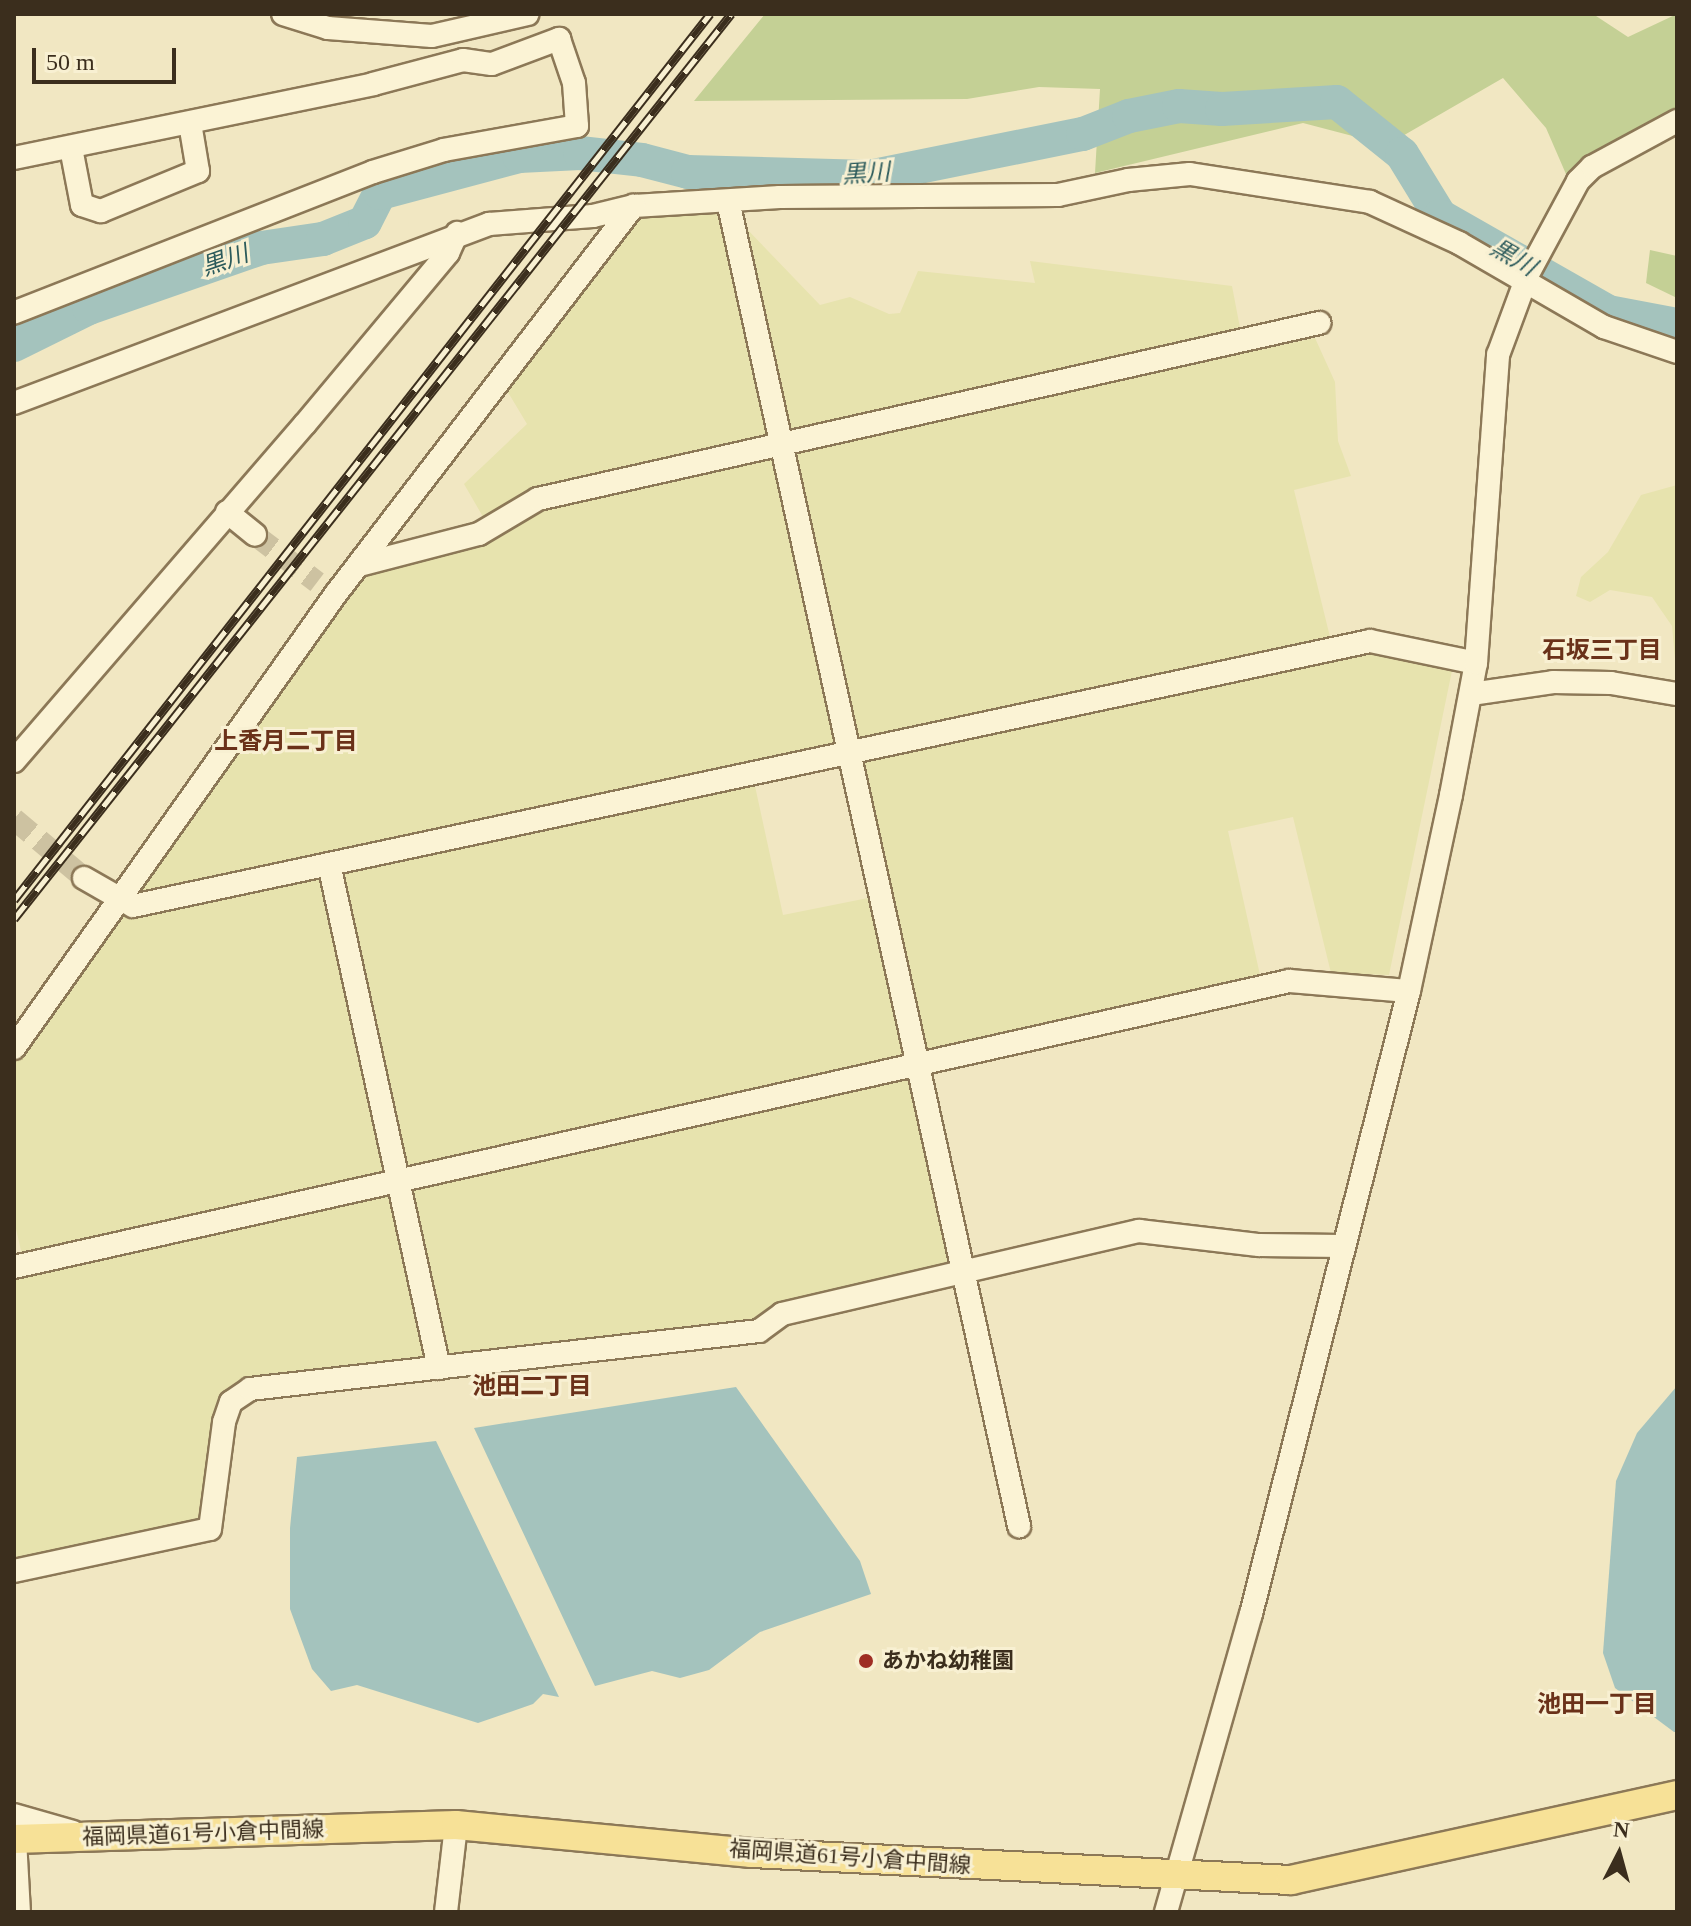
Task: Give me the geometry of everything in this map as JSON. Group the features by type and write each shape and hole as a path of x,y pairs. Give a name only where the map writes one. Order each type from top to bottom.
{"main road":[{"name":"福岡県道61号小倉中間線","path":"14,1831 94,1838 456,1825 752,1853 1291,1880 1677,1795"}],"street":[{"path":"283,14 328,28 432,36 528,14"},
{"path":"14,158 190,123 463,60 492,64 559,39 574,83 577,126 444,150 373,172 14,313"},
{"path":"1166,1912 1248,1629 1342,1246 1409,991 1476,663 1490,407 1498,355 1526,279 1562,211 1592,167 1677,121"},
{"path":"71,148 82,205 101,211 198,171 190,123"},
{"path":"14,403 457,233 489,224 593,216 634,206 728,201 1058,195 1128,180 1190,174 1370,202 1459,243 1526,279 1604,327 1677,352"},
{"path":"728,201 922,1065 1019,1526"},
{"path":"14,1048 335,595 634,206"},
{"path":"14,761 448,253 457,233"},
{"path":"359,565 479,534 538,499 1319,323"},
{"path":"227,512 255,535"},
{"path":"317,582 335,595"},
{"path":"84,878 119,902 133,906 852,755 1370,641 1476,663"},
{"path":"1471,694 1553,682 1611,683 1677,694"},
{"path":"329,864 439,1368"},
{"path":"14,1267 1289,981 1409,991"},
{"path":"14,1571 210,1529 224,1422 231,1402 250,1389 759,1331 782,1314 1139,1231 1259,1245 1342,1246"},
{"path":"446,1912 456,1825"},
{"path":"14,1831 19,1912"}],"shaded area":[{"path":"721,209 772,437 486,522 464,484 527,424 506,389 640,213"},
{"path":"743,225 820,305 850,297 889,314 900,313 918,271 1035,283 1030,261 1232,286 1241,333 788,433"},
{"path":"1315,338 1335,382 1338,441 1351,476 1294,490 1330,637 859,745 792,449"},
{"path":"775,451 841,748 138,894 366,573 552,503"},
{"path":"1677,485 1677,680 1672,626 1652,597 1610,590 1590,602 1576,596 1581,577 1608,552 1641,495"},
{"path":"1368,650 1453,666 1389,975 1331,973 1293,817 1228,831 1260,975 927,1052 861,760"},
{"path":"755,786 783,915 873,897 909,1060 406,1168 341,873"},
{"path":"322,876 388,1174 22,1255 14,1220 14,1063 118,917"},
{"path":"910,1076 953,1264 756,1322 444,1356 407,1185"},
{"path":"392,1190 428,1360 243,1382 197,1523 14,1563 14,1274"}],"green space":[{"path":"765,14 1593,14 1628,37 1677,14 1677,120 1569,181 1546,128 1503,78 1387,145 1303,123 1095,173 1100,89 1039,87 967,99 694,101"},
{"path":"1650,250 1677,256 1677,298 1646,283"}],"water":[{"path":"1677,1386 1677,1732 1674,1732 1615,1688 1603,1653 1616,1481 1637,1433"},
{"path":"736,1387 860,1561 871,1594 760,1632 709,1670 680,1678 652,1671 595,1686 474,1428"},
{"path":"436,1441 559,1697 543,1694 533,1704 478,1723 357,1685 331,1691 312,1669 290,1609 290,1528 297,1457"}],"waterway":[{"name":"黒川","path":"14,345 89,308 261,248 323,239 365,222 380,193 519,156 580,153 642,160 688,172 869,177 1083,134 1129,116 1179,106 1222,109 1337,102 1402,154 1440,216 1608,312 1677,325"}],"tunnel":[{"path":"255,535 317,582"},
{"path":"14,819 84,878"}],"railway":[{"path":"14,900 710,14"},
{"path":"14,919 731,14"}],"place":[{"name":"あかね幼稚園","path":"866,1661"}],"district":[{"name":"石坂三丁目","path":"1602,651"},
{"name":"上香月二丁目","path":"286,742"},
{"name":"池田二丁目","path":"532,1387"},
{"name":"池田一丁目","path":"1597,1705"}]}
